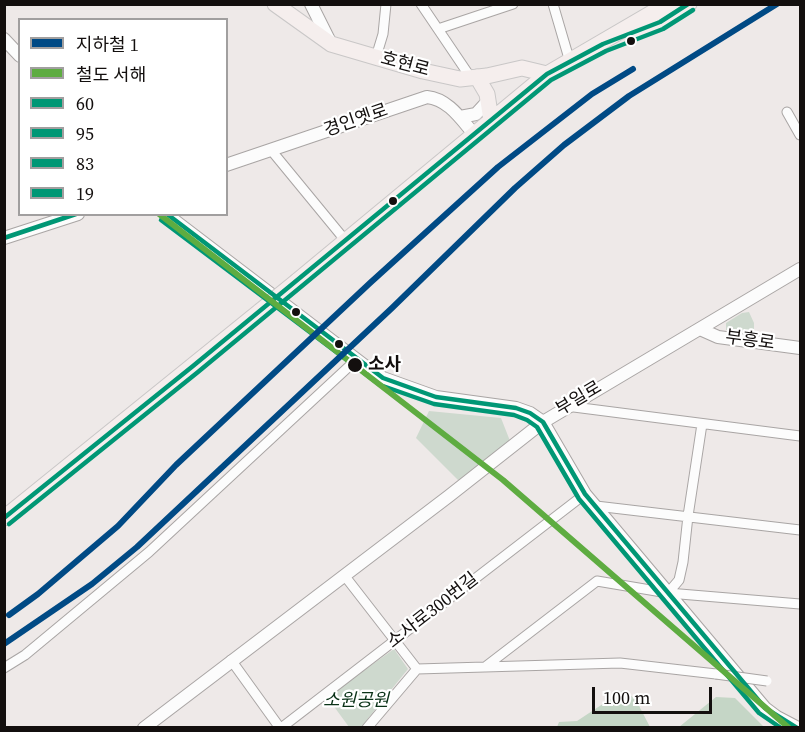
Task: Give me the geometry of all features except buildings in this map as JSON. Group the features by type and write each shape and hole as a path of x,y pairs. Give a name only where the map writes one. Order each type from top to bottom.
{"main road":[{"name":"호현로","path":"275,4 331,44 423,71 460,79 522,68 547,74"},
{"path":"603,44 627,19 651,4"},
{"path":"4,518 260,311 547,74 603,44 667,4"},
{"path":"603,44 660,22 688,4"},
{"path":"474,78 483,86 488,101 490,120"}],"street":[{"path":"310,4 328,34 331,44"},
{"path":"376,57 386,4"},
{"path":"421,4 474,78"},
{"path":"553,4 570,62"},
{"path":"628,34 675,4"},
{"path":"438,29 510,5"},
{"path":"4,39 18,54"},
{"name":"경인옛로","path":"228,164 427,97 443,102 474,134"},
{"path":"460,117 476,114 488,101"},
{"path":"787,112 801,135"},
{"path":"271,150 345,240"},
{"path":"4,238 72,216"},
{"path":"169,216 383,378 436,397 516,408 530,413 543,422 585,494 765,708 798,728"},
{"name":"부일로","path":"144,728 543,422 566,406 801,269"},
{"name":"부흥로","path":"700,329 718,337 801,348"},
{"path":"4,668 25,655 149,552 357,359"},
{"path":"566,406 801,436"},
{"path":"668,593 678,580 683,561 702,424"},
{"name":"소사로300번길","path":"281,728 585,494"},
{"path":"596,506 801,530"},
{"path":"344,575 417,669"},
{"path":"485,667 597,581 668,593 801,604"},
{"path":"231,660 281,728"},
{"path":"367,728 417,669 620,663 767,681"}],"green space":[{"path":"749,312 754,323 754,331 726,330 726,323 742,313"},
{"path":"429,411 501,418 512,446 463,485 416,438"},
{"name":"소원공원","path":"394,649 408,669 361,727 349,727 327,697"},
{"path":"624,690 636,700 650,727 557,727 559,722 577,721"},
{"path":"716,697 735,698 764,727 679,727"}],"metro line":[{"name":"1","path":"4,644 92,584 137,547 392,308 515,188 564,145 629,96 777,4"},
{"name":"1","path":"9,615 38,594 118,526 176,465 370,283 498,167 592,94 633,69"}],"rail line":[{"name":"서해","path":"162,216 503,480 789,728"}],"transit line":[{"name":"83","path":"4,518 193,366 547,74 603,44 660,22 688,4"},
{"name":"19","path":"9,524 198,372 551,80 606,51 663,29 693,10"},
{"name":"60","path":"4,238 70,216"},
{"name":"60","path":"170,216 383,378 436,397 516,408 530,413 543,422 585,494 765,708 797,728"},
{"name":"95","path":"161,220 380,385 434,404 514,415 537,427 579,499 759,713 781,728"}],"place":[{"name":"소사","path":"355,365"}]}
